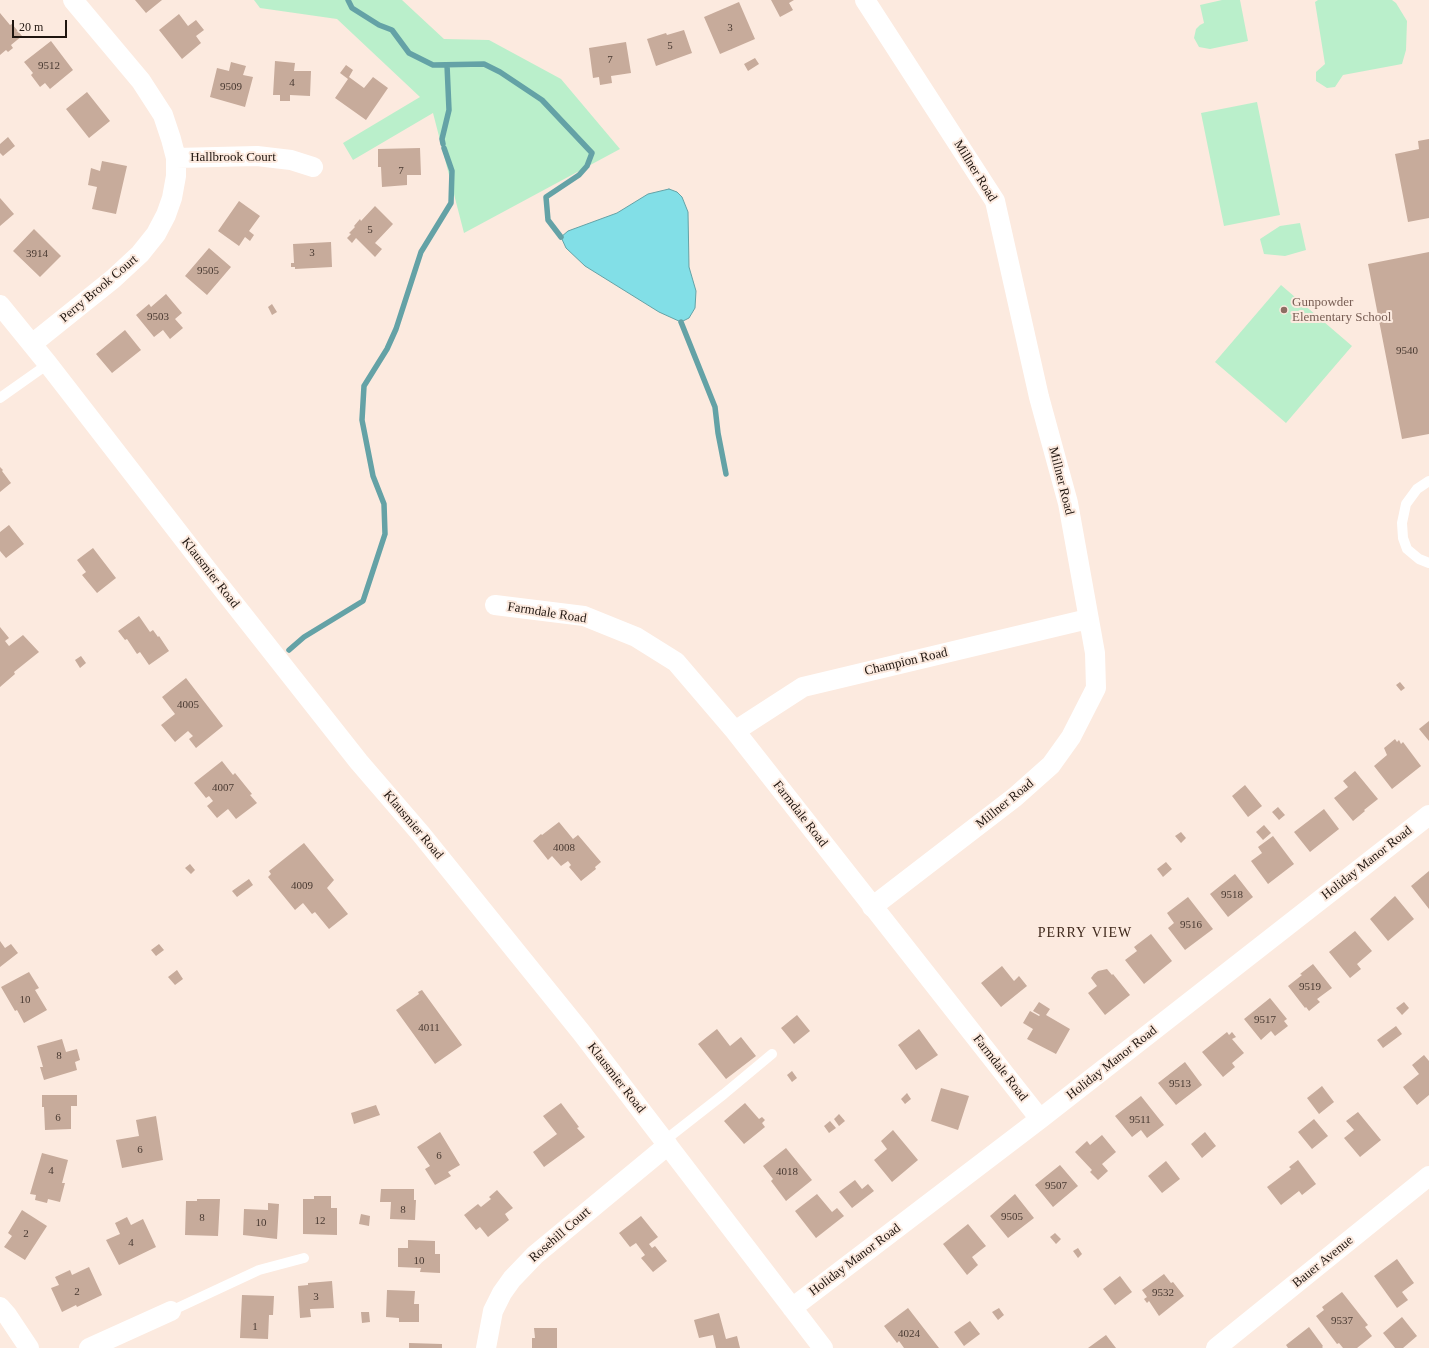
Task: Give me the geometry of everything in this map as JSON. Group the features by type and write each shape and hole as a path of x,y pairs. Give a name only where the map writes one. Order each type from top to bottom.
{"street":[{"name":"Perry Brook Court","path":"32,344 113,279 140,254 156,234 166,215 172,198 176,176 176,158 163,115 141,81 73,0"},
{"name":"Millner Road","path":"865,0 995,201 1039,397 1068,503 1095,653 1096,688 1071,737 1051,765 1009,802 872,907"},
{"name":"Hallbrook Court","path":"176,158 276,157 312,167"},
{"name":"Klausmier Road","path":"0,305 48,364 359,762 421,834 581,1032 823,1348"},
{"name":"Farmdale Road","path":"495,605 584,616 636,637 676,662 735,731 1040,1119"},
{"name":"Champion Road","path":"735,731 802,687 1088,618"},
{"name":"Holiday Manor Road","path":"792,1308 1040,1119 1429,815"},
{"name":"Rosehill Court","path":"486,1348 493,1311 502,1293 512,1279 534,1255 666,1143"},
{"name":"Bauer Avenue","path":"1216,1348 1429,1176"},
{"path":"0,1307 29,1348"},
{"path":"89,1348 171,1310"}],"lane":[{"path":"0,398 48,364"},
{"path":"1429,481 1417,488 1406,504 1402,523 1403,538 1406,549 1419,559 1429,563"},
{"path":"666,1143 772,1054"},
{"path":"171,1310 258,1270 304,1258"}],"green space":[{"path":"254,0 402,0 444,39 489,40 561,79 620,149 464,233 433,113 353,160 343,143 420,97 337,19 260,8"},
{"path":"1222,0 1240,0 1248,41 1210,49 1199,47 1194,38 1196,29 1204,23 1200,5"},
{"path":"1318,0 1392,0 1396,3 1407,21 1406,50 1402,64 1343,75 1335,87 1327,88 1316,81 1316,72 1325,64 1315,2"},
{"path":"1257,102 1280,215 1224,226 1201,113"},
{"path":"1300,223 1306,250 1285,256 1264,254 1260,239 1280,226"},
{"path":"1281,285 1352,346 1286,423 1215,362"}],"water":[{"path":"669,189 677,192 682,197 688,212 689,267 696,291 695,308 689,318 681,322 659,312 585,266 566,248 561,237 568,231 617,213 648,194"}],"building":[{"path":"135,0 162,0 146,13"},
{"path":"771,0 794,0 789,3 793,10 780,17"},
{"path":"739,2 755,39 720,54 704,17"},
{"path":"0,13 22,36 11,45 13,48 8,52 6,50 0,55"},
{"path":"179,14 188,26 196,20 204,30 196,36 201,43 182,59 159,30"},
{"path":"684,30 692,53 656,66 647,39 666,33 667,35"},
{"path":"51,41 73,70 50,89 45,83 40,87 31,75 33,73 24,62"},
{"path":"626,42 631,73 611,76 612,83 600,85 599,77 593,78 589,48"},
{"path":"755,58 759,64 748,71 744,64"},
{"path":"275,61 295,63 294,71 311,71 310,96 290,95 290,101 280,101 280,95 273,95"},
{"path":"231,62 246,66 243,75 253,77 245,107 210,97 217,68 229,71"},
{"path":"346,65 353,70 349,77 364,88 373,77 388,88 366,120 335,98 348,79 340,73"},
{"path":"87,92 110,121 89,138 66,109"},
{"path":"8,137 15,146 3,156 0,153 0,144"},
{"path":"1429,139 1429,218 1408,222 1395,154 1419,149 1418,141"},
{"path":"420,148 421,175 407,175 407,185 382,187 381,167 378,167 378,149"},
{"path":"102,161 127,166 116,214 92,209 97,187 88,185 91,168 100,171"},
{"path":"0,198 14,214 0,226"},
{"path":"239,201 260,216 249,231 254,235 250,241 245,237 239,246 218,231"},
{"path":"375,206 393,224 375,243 382,249 375,257 356,238 352,243 347,238 360,219 361,221"},
{"path":"34,229 61,256 40,277 13,251"},
{"path":"331,242 332,267 295,269 295,267 291,267 291,263 294,263 293,244"},
{"path":"209,248 231,267 207,295 185,276"},
{"path":"1429,252 1429,434 1402,439 1368,264"},
{"path":"166,294 182,313 175,319 183,328 170,339 163,330 154,337 136,315 149,304 151,307"},
{"path":"272,304 277,312 272,315 268,307"},
{"path":"125,330 141,350 112,373 96,354"},
{"path":"0,467 11,483 0,492"},
{"path":"9,525 24,544 6,558 0,551 0,532"},
{"path":"93,548 116,578 97,593 82,575 86,572 77,560"},
{"path":"139,616 150,632 153,630 158,637 159,636 169,651 149,665 140,652 137,654 127,639 125,640 118,631"},
{"path":"0,627 9,638 5,641 9,646 23,635 39,652 14,672 15,674 0,687"},
{"path":"81,656 86,663 80,668 75,660"},
{"path":"186,678 223,726 196,748 189,739 193,736 188,731 175,742 161,725 175,714 162,697"},
{"path":"1400,682 1405,688 1401,691 1396,685"},
{"path":"1429,721 1429,741 1419,729"},
{"path":"1395,739 1397,742 1399,740 1401,744 1403,742 1421,766 1392,789 1374,766 1387,755 1384,748"},
{"path":"222,761 233,775 235,773 252,794 250,795 257,803 236,819 228,809 217,818 207,806 213,801 209,796 206,798 194,783"},
{"path":"1355,771 1378,799 1353,821 1334,798 1348,787 1343,781"},
{"path":"1245,785 1262,806 1248,817 1232,796"},
{"path":"1278,807 1285,815 1279,820 1272,812"},
{"path":"1324,809 1339,829 1310,852 1294,832"},
{"path":"559,822 573,839 578,835 601,862 595,867 596,869 581,881 569,867 571,865 568,861 561,866 552,856 548,860 533,841"},
{"path":"1264,825 1271,833 1263,840 1256,832"},
{"path":"1181,832 1186,838 1181,843 1175,836"},
{"path":"1273,836 1294,864 1268,884 1251,861 1262,853 1258,847"},
{"path":"304,843 334,880 327,888 348,914 329,929 315,912 312,914 303,903 295,910 268,877 271,874 269,871"},
{"path":"1166,862 1172,869 1163,877 1157,869"},
{"path":"190,864 195,870 191,874 185,868"},
{"path":"1429,871 1429,909 1411,886"},
{"path":"1235,874 1253,897 1228,917 1210,894"},
{"path":"249,879 253,885 237,897 232,891"},
{"path":"1395,896 1414,919 1388,941 1370,919"},
{"path":"1188,897 1213,929 1185,950 1168,928 1174,923 1167,913"},
{"path":"1355,931 1372,951 1357,964 1361,969 1350,978 1329,952"},
{"path":"1151,934 1172,961 1144,984 1125,960 1137,951 1134,947"},
{"path":"0,941 5,948 11,944 18,953 0,967"},
{"path":"159,944 164,950 156,956 151,950"},
{"path":"1313,964 1332,988 1317,999 1320,1002 1309,1011 1288,986"},
{"path":"1002,966 1014,981 1019,976 1027,986 1001,1007 981,983"},
{"path":"1107,969 1130,995 1105,1015 1088,993 1097,986 1091,978 1094,974 1098,971"},
{"path":"177,970 183,979 175,985 168,977"},
{"path":"29,972 39,988 35,990 47,1010 24,1023 1,987"},
{"path":"422,990 462,1045 435,1064 396,1010 419,994 418,992"},
{"path":"1270,998 1287,1019 1284,1021 1288,1026 1275,1036 1271,1031 1261,1040 1244,1019"},
{"path":"1039,1002 1050,1009 1046,1015 1070,1029 1056,1054 1027,1039 1033,1029 1023,1023 1030,1011 1039,1016 1040,1015 1033,1011"},
{"path":"1404,1002 1409,1008 1402,1015 1396,1008"},
{"path":"797,1015 810,1031 794,1044 781,1028"},
{"path":"1396,1026 1402,1034 1383,1048 1377,1040"},
{"path":"717,1029 730,1046 741,1037 756,1056 726,1079 698,1044"},
{"path":"919,1029 938,1055 916,1070 898,1045"},
{"path":"1227,1032 1229,1035 1232,1032 1236,1037 1232,1039 1244,1053 1232,1063 1235,1067 1223,1077 1202,1052"},
{"path":"62,1039 66,1052 77,1049 80,1060 75,1062 77,1070 44,1080 40,1067 43,1067 37,1046"},
{"path":"1424,1055 1429,1061 1429,1095 1417,1105 1403,1087 1419,1074 1412,1065"},
{"path":"1185,1062 1202,1085 1176,1105 1158,1083"},
{"path":"792,1071 797,1078 792,1082 787,1075"},
{"path":"1322,1086 1334,1102 1319,1114 1307,1098"},
{"path":"941,1088 969,1096 958,1130 931,1121"},
{"path":"907,1093 911,1099 905,1104 901,1099"},
{"path":"42,1095 77,1095 77,1106 71,1106 71,1129 45,1130"},
{"path":"1141,1096 1164,1125 1147,1138 1141,1130 1132,1137 1115,1116"},
{"path":"561,1103 579,1127 577,1128 585,1137 544,1167 533,1152 557,1134 543,1116"},
{"path":"745,1103 759,1119 762,1117 765,1120 762,1123 765,1127 744,1144 724,1121"},
{"path":"376,1105 380,1115 354,1124 351,1113"},
{"path":"1358,1112 1381,1140 1360,1157 1344,1138 1354,1130 1346,1121"},
{"path":"839,1114 845,1121 839,1126 834,1119"},
{"path":"156,1116 163,1160 122,1168 116,1140 139,1136 136,1120"},
{"path":"1314,1119 1328,1136 1312,1149 1298,1132"},
{"path":"830,1121 836,1128 829,1133 824,1126"},
{"path":"893,1130 918,1160 892,1182 874,1160 887,1149 881,1141"},
{"path":"440,1132 460,1165 448,1172 451,1176 435,1185 425,1169 430,1166 417,1147"},
{"path":"1205,1132 1216,1146 1202,1158 1191,1144"},
{"path":"1102,1135 1116,1152 1102,1164 1108,1171 1098,1180 1090,1172 1092,1170 1075,1152 1087,1141 1090,1145"},
{"path":"786,1148 812,1180 786,1201 771,1181 773,1179 763,1166"},
{"path":"42,1153 68,1160 62,1183 65,1183 60,1202 48,1199 47,1203 35,1200 36,1195 30,1194"},
{"path":"1298,1160 1316,1184 1302,1195 1299,1191 1281,1205 1267,1187 1291,1169 1289,1167"},
{"path":"1166,1161 1180,1179 1162,1193 1148,1176"},
{"path":"1060,1165 1078,1186 1053,1207 1035,1185"},
{"path":"855,1180 862,1189 868,1184 874,1191 852,1208 839,1192"},
{"path":"381,1189 414,1189 414,1200 416,1200 415,1220 390,1219 391,1202 380,1202"},
{"path":"497,1190 513,1208 505,1214 509,1220 488,1237 480,1227 476,1230 464,1215 478,1204 481,1207 491,1199 489,1197"},
{"path":"817,1194 832,1212 837,1208 844,1216 816,1238 795,1211"},
{"path":"1015,1194 1034,1218 1008,1238 990,1216"},
{"path":"314,1196 331,1196 331,1208 337,1208 337,1235 303,1234 303,1199 314,1199"},
{"path":"197,1199 220,1199 218,1236 185,1235 186,1201 197,1201"},
{"path":"268,1203 279,1204 277,1239 243,1235 244,1209 268,1210"},
{"path":"22,1210 47,1226 25,1260 4,1247 12,1236 8,1233"},
{"path":"361,1214 370,1216 369,1226 359,1224"},
{"path":"641,1216 658,1237 649,1244 652,1248 655,1246 667,1261 653,1272 641,1258 645,1255 636,1243 630,1247 619,1233"},
{"path":"127,1217 131,1225 143,1219 156,1247 119,1265 106,1240 120,1234 115,1223"},
{"path":"968,1224 986,1246 972,1257 978,1265 967,1275 943,1244"},
{"path":"1055,1233 1061,1239 1056,1244 1050,1237"},
{"path":"408,1240 435,1241 435,1254 440,1254 440,1273 420,1272 421,1268 398,1267 398,1248 408,1248"},
{"path":"1078,1248 1082,1254 1078,1258 1073,1251"},
{"path":"1397,1259 1414,1283 1402,1292 1408,1300 1397,1308 1374,1276"},
{"path":"89,1267 102,1295 77,1307 76,1305 62,1312 51,1288 59,1285 55,1277 70,1270 72,1275"},
{"path":"1164,1274 1171,1283 1173,1282 1184,1296 1159,1316 1149,1301 1147,1303 1144,1299 1147,1297 1142,1290"},
{"path":"1120,1276 1132,1292 1115,1305 1103,1289"},
{"path":"332,1281 334,1308 310,1309 311,1317 300,1318 298,1286 308,1285 308,1283"},
{"path":"387,1290 415,1291 414,1304 419,1304 419,1322 399,1322 399,1318 386,1317"},
{"path":"1342,1292 1368,1325 1365,1327 1372,1336 1357,1348 1343,1348 1339,1343 1337,1344 1316,1316 1324,1310 1322,1307"},
{"path":"242,1295 274,1296 273,1315 269,1315 268,1339 240,1338"},
{"path":"908,1308 939,1348 904,1348 899,1341 897,1343 884,1326"},
{"path":"999,1308 1004,1315 998,1320 992,1312"},
{"path":"361,1312 369,1312 370,1322 362,1323"},
{"path":"719,1313 726,1339 737,1336 740,1348 716,1348 713,1335 699,1338 694,1320"},
{"path":"1402,1317 1417,1336 1403,1348 1395,1348 1383,1333"},
{"path":"970,1321 980,1334 964,1346 954,1332"},
{"path":"1309,1327 1323,1348 1288,1348 1286,1345"},
{"path":"534,1328 557,1328 557,1348 532,1348 532,1338 535,1338"},
{"path":"1106,1335 1116,1348 1088,1348"},
{"path":"409,1343 442,1344 442,1348 409,1348"}],"waterway":[{"path":"348,0 352,8 379,25 392,30 409,53 433,65 484,64 500,72 542,100 592,153 587,166 579,175 546,197 548,220 561,237"},
{"path":"443,144 442,139 449,110 447,65"},
{"path":"289,650 304,637 363,601 385,534 384,504 373,476 362,420 364,386 387,349 396,329 421,252 451,203 452,171 444,148"},
{"path":"681,322 715,407 718,433 726,474"}],"place":[{"name":"Gunpowder Elementary School","path":"1284,310"}],"district":[{"name":"PERRY VIEW","path":"1085,933"}]}
